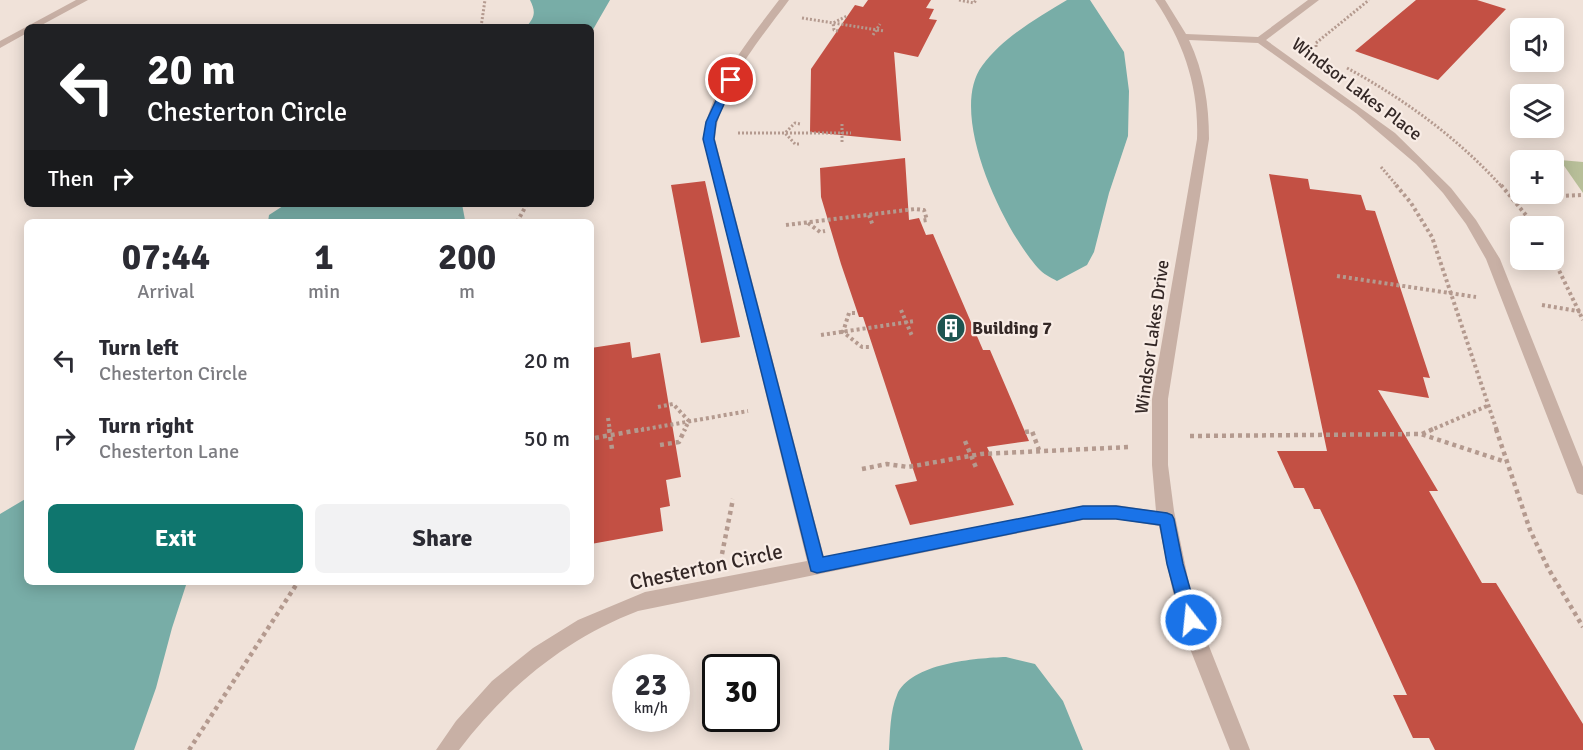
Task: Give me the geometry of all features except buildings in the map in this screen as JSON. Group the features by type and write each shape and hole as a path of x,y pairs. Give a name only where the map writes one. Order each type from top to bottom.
{"street":[{"path":"37,24 83,0"},
{"path":"784,0 740,58 708,133 817,566"},
{"name":"Windsor Lakes Drive","path":"1160,0 1184,37 1200,84 1203,130 1160,399 1160,465 1175,564 1195,636 1240,750"},
{"name":"Windsor Lakes Place","path":"1314,0 1260,40 1381,126 1423,162 1448,189 1476,228 1493,259 1583,488"},
{"path":"0,45 24,31"},
{"path":"1184,37 1260,40"},
{"name":"Chesterton Circle","path":"446,750 473,715 516,671 550,644 594,621 652,598 667,597 1083,513 1116,512 1167,519"}],"path":[{"path":"481,24 485,0"},
{"path":"959,0 974,3 976,0"},
{"path":"1324,52 1316,46 1316,43 1369,0"},
{"path":"774,13 884,31"},
{"path":"833,23 843,15 847,16"},
{"path":"833,23 834,30 838,31"},
{"path":"873,35 880,24"},
{"path":"1341,64 1435,123 1510,197"},
{"path":"785,133 795,123 800,124"},
{"path":"842,124 842,142"},
{"path":"708,133 851,134"},
{"path":"785,133 795,144 799,144"},
{"path":"1374,159 1397,184 1424,222 1452,293 1487,406 1530,530 1548,568 1583,627"},
{"path":"1564,196 1583,195"},
{"path":"1519,204 1528,216"},
{"path":"786,225 915,209 924,210 927,220 921,221"},
{"path":"868,215 873,226"},
{"path":"807,223 819,232 825,231"},
{"path":"1561,270 1581,311 1583,320"},
{"path":"1337,276 1581,311"},
{"path":"901,310 912,336"},
{"path":"843,332 849,314 855,313"},
{"path":"820,335 915,321"},
{"path":"843,332 862,347 868,347"},
{"path":"658,407 673,404 689,421"},
{"path":"595,438 776,405"},
{"path":"1421,434 1487,406"},
{"path":"608,418 612,449"},
{"path":"660,445 679,442 689,421"},
{"path":"1025,432 1032,431 1039,450"},
{"path":"965,441 977,470"},
{"path":"724,585 720,561 733,499"},
{"path":"189,750 296,585"}],"green space":[{"path":"1564,160 1583,162 1583,193 1564,166"}],"water":[{"path":"530,0 610,0 594,28 594,24 528,24 534,14"},
{"path":"1067,0 1090,0 1124,52 1129,91 1128,136 1109,193 1094,252 1087,265 1057,281 1040,270 1024,250 996,200 975,141 971,112 973,87 982,66 990,56 1021,29"},
{"path":"281,207 463,207 465,219 268,219 269,215"},
{"path":"24,500 24,585 186,585 156,688 134,750 0,750 0,514"},
{"path":"1006,657 1035,664 1063,701 1083,750 889,750 893,708 904,684 929,669 945,664"}],"place":[{"name":"Building 7","path":"951,328"}],"route":[{"path":"731,80 711,122 709,139 817,566 1083,513 1116,512 1167,519 1175,564 1191,620"}]}
